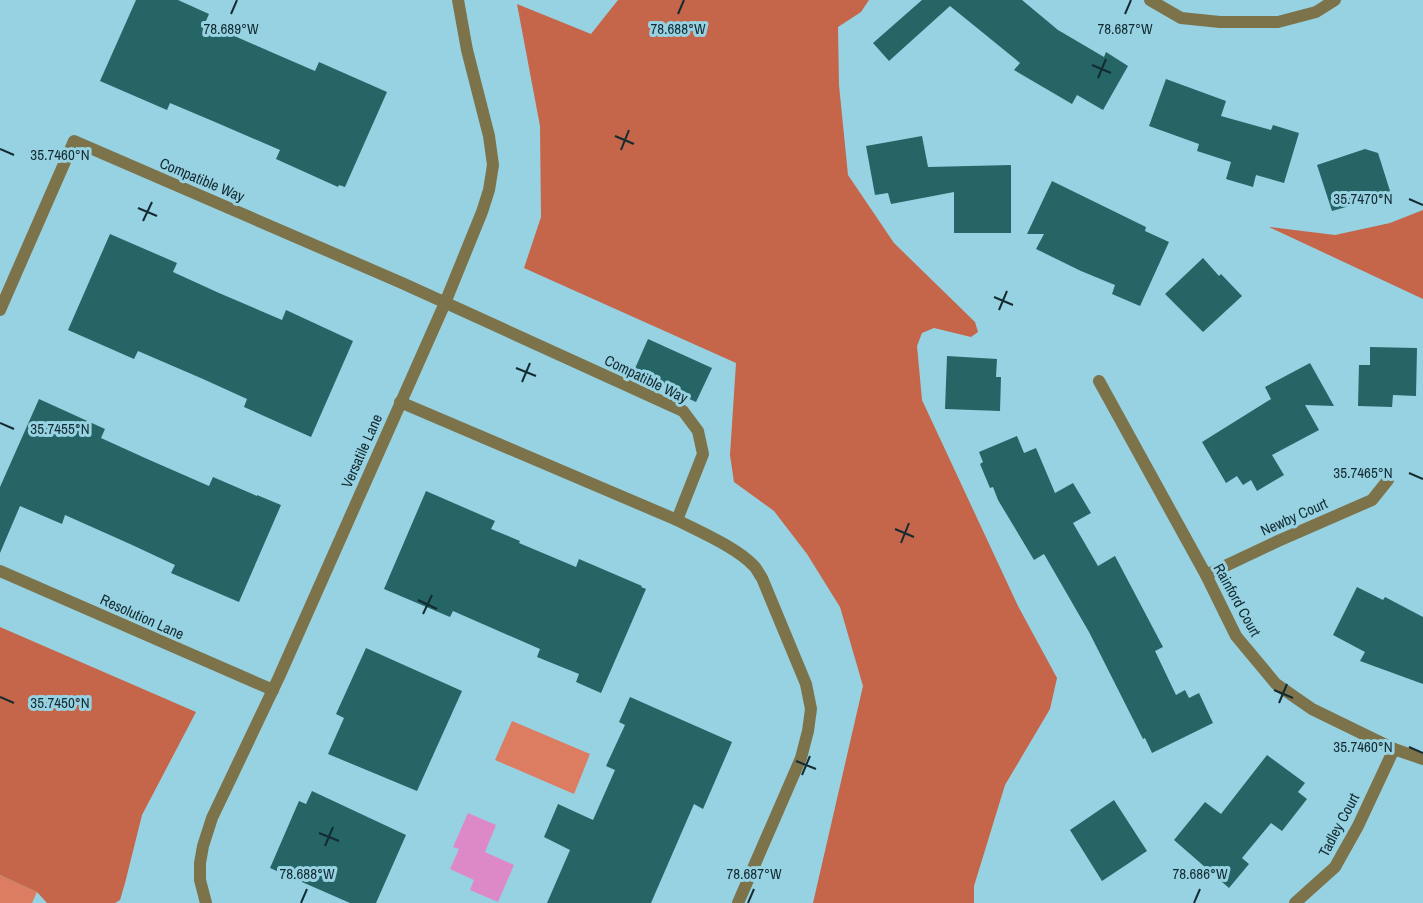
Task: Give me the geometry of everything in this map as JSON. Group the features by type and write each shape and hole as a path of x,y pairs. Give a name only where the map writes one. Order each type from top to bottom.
{"street":[{"name":"Versatile Lane","path":"206,903 200,880 200,863 212,818 273,690 445,303 489,190 494,165 467,50 458,0"},
{"path":"1150,0 1181,18 1220,22 1278,22 1316,12 1335,0"},
{"name":"Compatible Way","path":"0,310 74,141 445,303 683,411 698,431 703,454 677,520"},
{"name":"Rainford Court","path":"1099,381 1206,575 1236,636 1276,684 1312,709 1394,749 1423,759"},
{"path":"400,402 677,520 730,548 754,566 762,578 806,684 811,709 801,758 738,903"},
{"name":"Newby Court","path":"1206,575 1372,500 1388,480"},
{"name":"Resolution Lane","path":"0,571 273,690"},
{"name":"Tadley Court","path":"1295,903 1335,867 1358,826 1394,749"}],"shaded area":[{"path":"618,0 869,0 861,12 838,27 839,85 848,175 894,243 975,322 978,332 971,337 934,328 922,333 917,346 922,400 1018,606 1057,678 1050,709 1005,785 974,886 974,903 813,903 863,686 840,607 807,554 774,511 734,482 730,455 736,363 524,268 541,217 540,126 517,4 591,34"},
{"path":"1423,210 1423,299 1269,227 1335,235 1390,223"},
{"path":"0,627 196,712 142,815 120,900 115,903 47,903 37,892 0,875"},
{"path":"512,721 590,754 574,794 495,760"},
{"path":"468,813 496,825 485,852 514,865 498,902 470,890 474,880 450,869 459,849 453,847"},
{"path":"0,875 37,892 32,903 0,903"}],"building":[{"path":"136,0 178,0 209,14 205,23 315,71 319,62 387,92 345,187 339,185 338,187 276,159 280,150 170,103 167,110 100,81"},
{"path":"922,0 1022,0 1058,30 1104,57 1106,52 1128,66 1103,110 1077,95 1072,104 1014,70 1020,63 950,6 889,61 873,43"},
{"path":"1166,79 1226,101 1221,116 1271,130 1273,125 1299,133 1284,183 1256,175 1253,187 1226,179 1231,162 1197,151 1199,144 1149,126"},
{"path":"922,136 928,167 1011,165 1011,233 954,233 954,192 891,204 888,193 875,195 866,146"},
{"path":"1365,149 1378,153 1391,194 1332,211 1317,165"},
{"path":"1052,181 1146,227 1145,231 1169,242 1140,306 1112,294 1115,285 1036,249 1044,234 1027,234"},
{"path":"110,234 177,263 173,272 219,293 282,320 286,310 353,341 311,437 244,407 247,399 203,379 138,351 134,359 68,330"},
{"path":"1203,258 1242,296 1203,332 1165,294"},
{"path":"648,339 712,368 696,402 633,373"},
{"path":"1370,347 1417,348 1416,396 1393,395 1392,407 1358,406 1359,365 1370,365"},
{"path":"947,356 997,359 996,377 1001,377 1000,411 945,409"},
{"path":"1310,363 1334,406 1305,405 1319,430 1272,455 1284,475 1257,491 1251,480 1243,485 1237,476 1226,483 1202,442 1271,399 1265,387"},
{"path":"39,399 105,429 101,438 145,458 209,486 213,477 281,505 239,602 171,573 175,565 65,515 62,524 20,506 0,553 0,487"},
{"path":"1017,436 1024,453 1036,448 1055,493 1073,483 1091,513 1073,523 1098,566 1115,556 1163,647 1155,651 1176,695 1185,690 1189,698 1199,693 1213,723 1152,753 1089,632 1044,554 1034,560 998,500 993,487 990,488 980,464 983,462 979,452"},
{"path":"426,491 495,521 491,529 520,541 519,543 576,567 579,559 646,589 601,693 576,682 579,674 537,657 540,649 453,611 450,617 384,589"},
{"path":"1357,587 1383,600 1385,597 1423,617 1423,684 1360,661 1365,652 1333,635"},
{"path":"366,648 462,691 417,791 328,754 344,718 336,714"},
{"path":"630,697 732,742 703,809 694,804 651,903 547,903 570,850 544,837 558,804 593,820 615,770 606,766 625,725 619,722"},
{"path":"1267,755 1305,783 1298,792 1307,799 1282,831 1271,823 1242,858 1249,864 1229,888 1174,840 1205,802 1221,814"},
{"path":"312,791 406,835 376,903 350,903 270,868 299,801 306,804"},
{"path":"1114,800 1147,851 1102,881 1070,830"}]}
